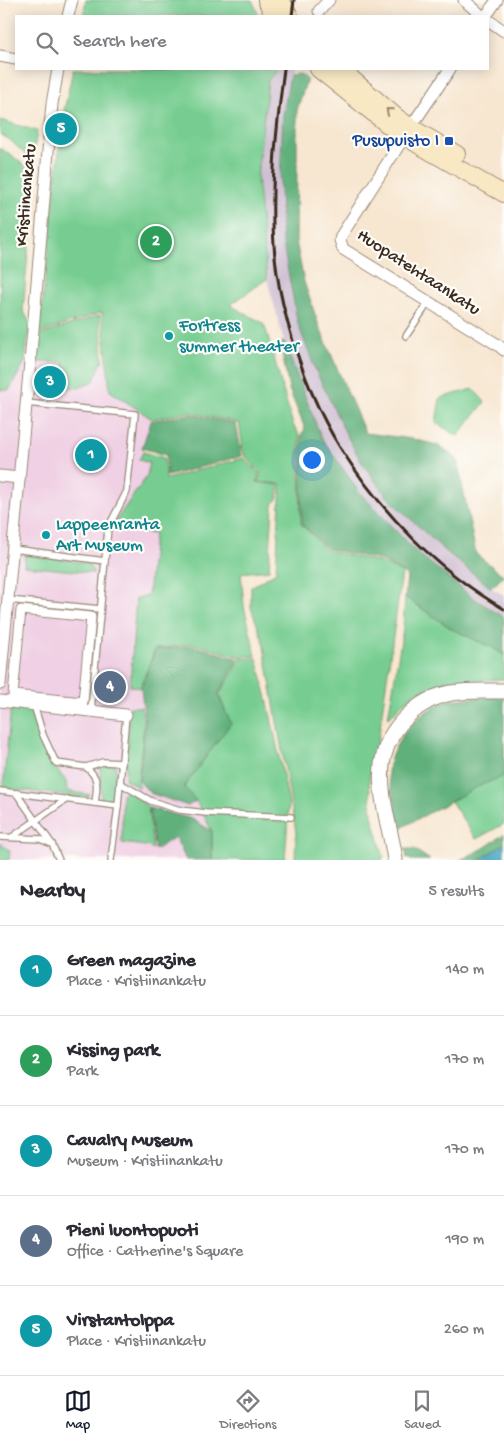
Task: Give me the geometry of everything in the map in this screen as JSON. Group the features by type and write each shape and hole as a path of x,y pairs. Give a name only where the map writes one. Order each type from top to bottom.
{"main road":[{"path":"266,0 273,15"},
{"path":"281,0 289,15"},
{"path":"319,70 390,127 408,132 504,183"},
{"path":"342,70 383,106 408,132 504,194"}],"street":[{"path":"68,15 72,0"},
{"path":"318,11 329,0"},
{"path":"464,0 481,15"},
{"path":"487,15 497,0"},
{"path":"489,21 504,31"},
{"path":"0,56 15,59"},
{"name":"Kristiinankatu","path":"0,684 4,600 12,549 52,104 58,70"},
{"path":"408,132 449,70"},
{"name":"Huopatehtaankatu","path":"408,132 344,231 340,240 343,249 504,350"},
{"path":"0,476 19,478"},
{"path":"87,706 91,617 21,610 13,695 126,714"},
{"path":"395,860 384,802 382,775 384,755 394,732 403,720 430,700 450,693 504,691"},
{"path":"0,701 34,705 87,706"}],"lane":[{"path":"406,336 429,302"},
{"path":"26,403 135,414 127,491 108,528 100,609 87,706"},
{"path":"12,549 105,561"},
{"path":"4,600 100,609"},
{"path":"34,705 43,735 56,763 86,767 103,762 122,763"},
{"path":"110,860 118,806 126,714"},
{"path":"86,767 95,774 97,781 96,803"},
{"path":"120,783 151,801 180,810 290,817"},
{"path":"0,791 118,806"},
{"path":"16,793 52,844 59,860"},
{"path":"12,837 67,799"},
{"path":"0,837 40,839 52,844"}],"shaded area":[{"path":"291,70 283,115 280,184 282,239 298,324 315,369 362,463 389,499 443,549 491,588 504,595 504,617 473,598 414,550 359,492 321,437 284,342 267,279 257,176 268,80 276,71"},
{"path":"103,359 107,359 110,391 152,419 140,460 149,463 147,476 111,527 154,533 148,596 136,599 130,686 141,689 145,722 140,781 188,806 196,801 212,831 192,819 150,808 155,849 175,837 186,860 0,860 0,390 9,390 25,362 64,362 94,381"}],"green space":[{"path":"86,0 252,0 259,15 83,15"},
{"path":"73,70 276,70 268,80 257,176 267,279 230,305 263,323 266,330 293,425 299,434 301,524 328,551 380,562 402,573 379,734 369,780 372,815 383,860 295,860 296,832 263,641 251,608 251,587 276,572 281,484 258,482 261,473 244,455 239,423 189,412 152,419 110,391 102,312 39,333 63,116"},
{"path":"300,74 307,79 297,110 296,241 304,282 319,326 365,433 413,439 437,445 457,459 476,554 504,576 491,588 443,549 389,499 362,463 315,369 298,324 282,239 280,184 283,115 290,75"},
{"path":"0,120 37,131 33,161 10,140 0,134"},
{"path":"0,148 35,175 23,310 30,323 25,362 9,390 0,390"},
{"path":"100,315 103,359 94,381 76,388 62,387 64,362 35,362 39,335"},
{"path":"284,342 321,437 359,492 414,550 473,598 504,617 504,655 452,629 405,597 407,576 381,560 328,549 302,524 301,435 305,429 289,389 280,343"},
{"path":"473,389 485,402 458,436 436,423 440,398"},
{"path":"190,414 236,424 242,456 167,476 166,455 142,448 151,421"},
{"path":"143,452 164,458 166,479 244,458 259,473 257,482 279,485 278,498 273,504 269,570 241,573 244,606 256,656 240,657 194,644 155,649 140,688 130,686 136,598 148,596 154,534 111,527 147,476 149,463 139,460"},
{"path":"25,554 87,563 94,573 24,566"},
{"path":"405,597 452,629 504,655 504,679 443,682 410,697 388,718 403,629"},
{"path":"194,646 239,659 218,695 231,723 184,787 196,801 188,806 150,793 139,781 145,722 141,689 155,650"},
{"path":"257,658 289,804 285,860 212,860 212,831 196,801 184,787 230,723 219,695 241,659"},
{"path":"504,697 504,776 479,786 399,829 388,773 394,750 400,739 416,720 436,705 446,701 467,698"},
{"path":"11,706 32,708 50,761 66,781 67,791 90,795 85,798 3,788"},
{"path":"130,707 141,707 144,722 139,788 125,779"},
{"path":"504,743 504,824 476,839 437,780"},
{"path":"100,765 116,765 115,800 101,799"},
{"path":"125,791 130,792 148,807 153,849 146,846 122,843 122,794"},
{"path":"149,808 192,819 212,831 212,860 186,860 175,837 155,850"},
{"path":"504,834 504,844 480,860 460,860 484,848"},
{"path":"0,843 10,851 9,860 0,860"},
{"path":"405,849 414,849 430,860 411,860 407,858"}],"water":[{"path":"504,844 504,860 480,860"}],"railway":[{"path":"292,15 294,0"},
{"path":"284,70 276,139 273,233 277,274 288,324 310,388 324,419 341,449 374,496 393,518 434,559 456,577 504,609"}],"place":[{"name":"Virstantolppa","path":"61,129"},
{"name":"Pusupuisto I","path":"449,141"},
{"name":"Kissing park","path":"156,242"},
{"name":"Fortress summer theater","path":"169,336"},
{"name":"Cavalry Museum","path":"50,382"},
{"name":"Green magazine","path":"91,455"},
{"name":"Lappeenranta Art Museum","path":"46,535"},
{"name":"Pieni luontopuoti","path":"110,687"}]}
